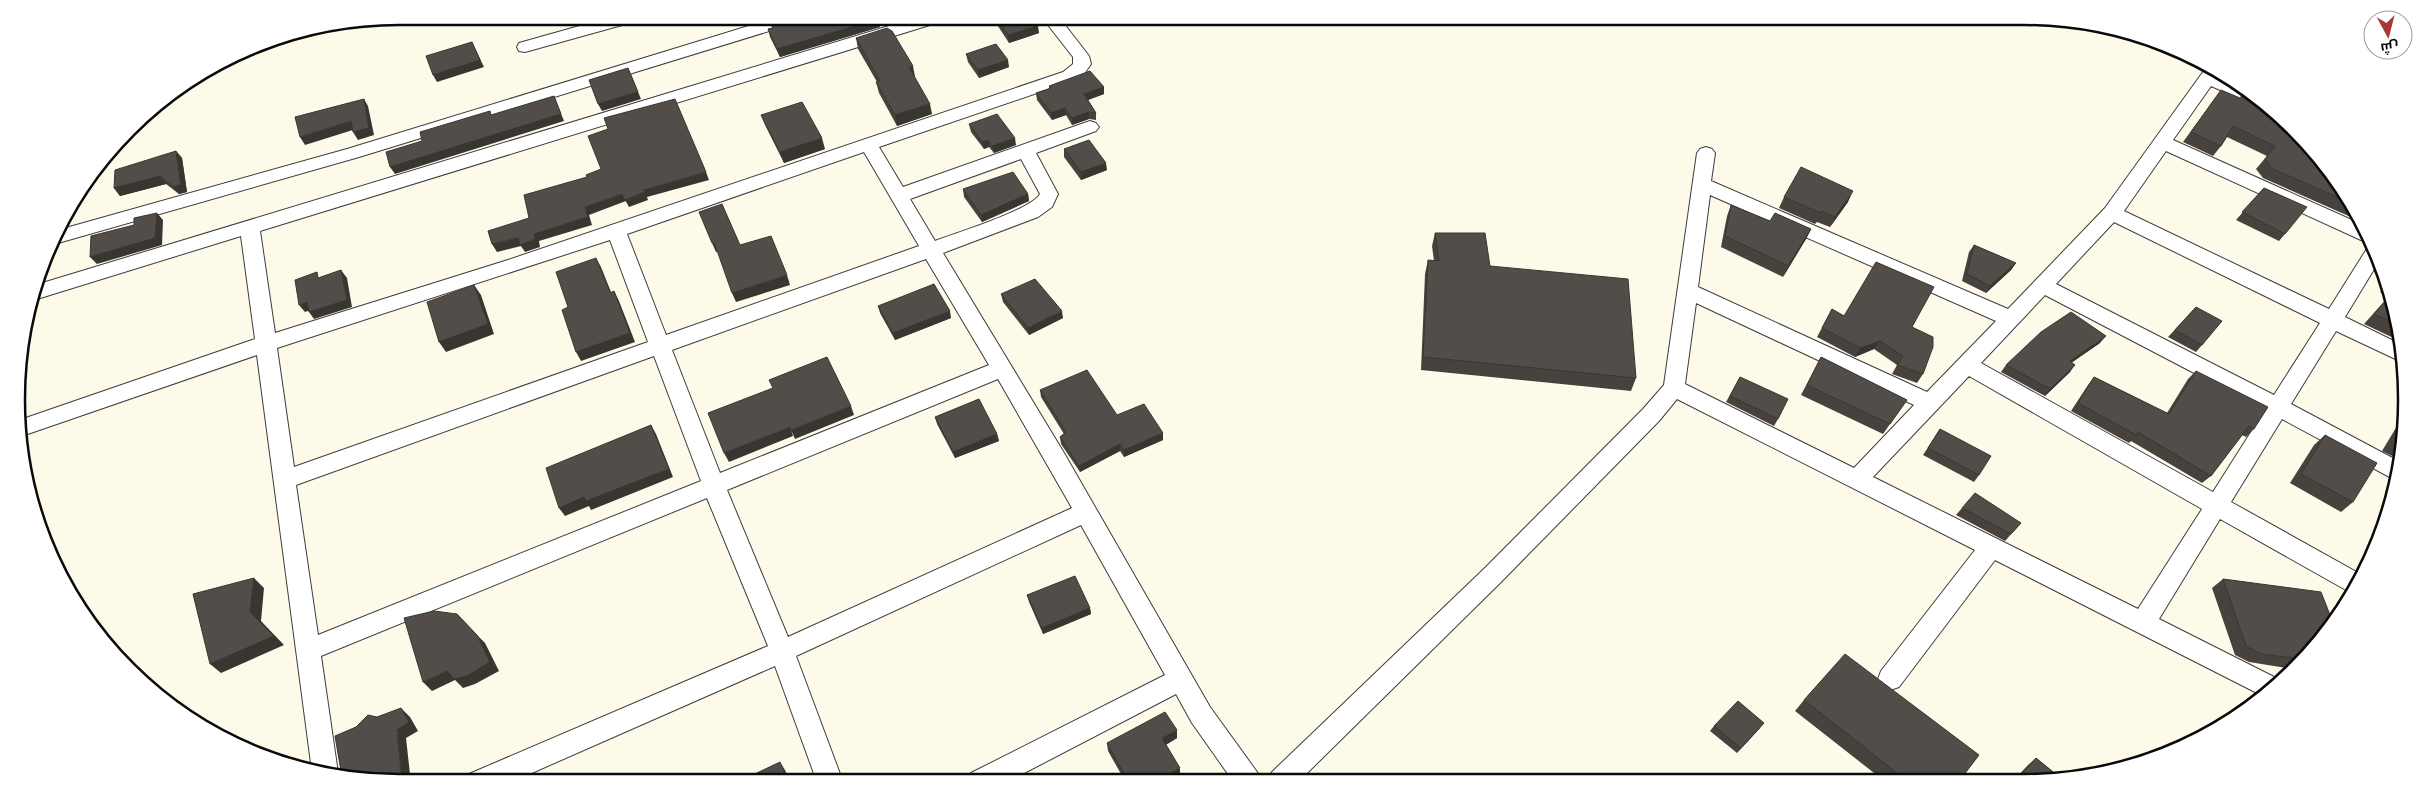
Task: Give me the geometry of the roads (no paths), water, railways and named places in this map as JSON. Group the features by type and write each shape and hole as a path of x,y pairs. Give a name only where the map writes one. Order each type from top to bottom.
{"street":[{"path":"525,47 602,25"},
{"path":"63,237 352,153 770,25"},
{"path":"42,291 250,229 911,25"},
{"path":"26,426 265,344 505,268 1069,76 1078,70 1082,64 1081,56 1056,25"},
{"path":"1856,480 2112,213 2210,74"},
{"path":"898,196 1090,127"},
{"path":"2162,142 2357,230"},
{"path":"868,144 1086,512 1202,715 1243,774"},
{"path":"283,480 470,416 660,345 931,251 1031,212 1046,202 1049,194 1025,150"},
{"path":"1288,774 1494,574 1651,415 1674,388 1706,152"},
{"path":"1702,184 2011,319"},
{"path":"2112,213 2395,351"},
{"path":"250,229 283,480 324,767"},
{"path":"616,230 714,487 782,651 827,774"},
{"path":"2142,623 2370,260"},
{"path":"2042,285 2279,407 2392,469"},
{"path":"1687,290 1930,403"},
{"path":"1967,365 2351,581"},
{"path":"308,650 1002,369"},
{"path":"1674,388 2266,685"},
{"path":"499,774 782,651 1086,512"},
{"path":"1890,679 1991,547"},
{"path":"996,774 1181,679"}]}
